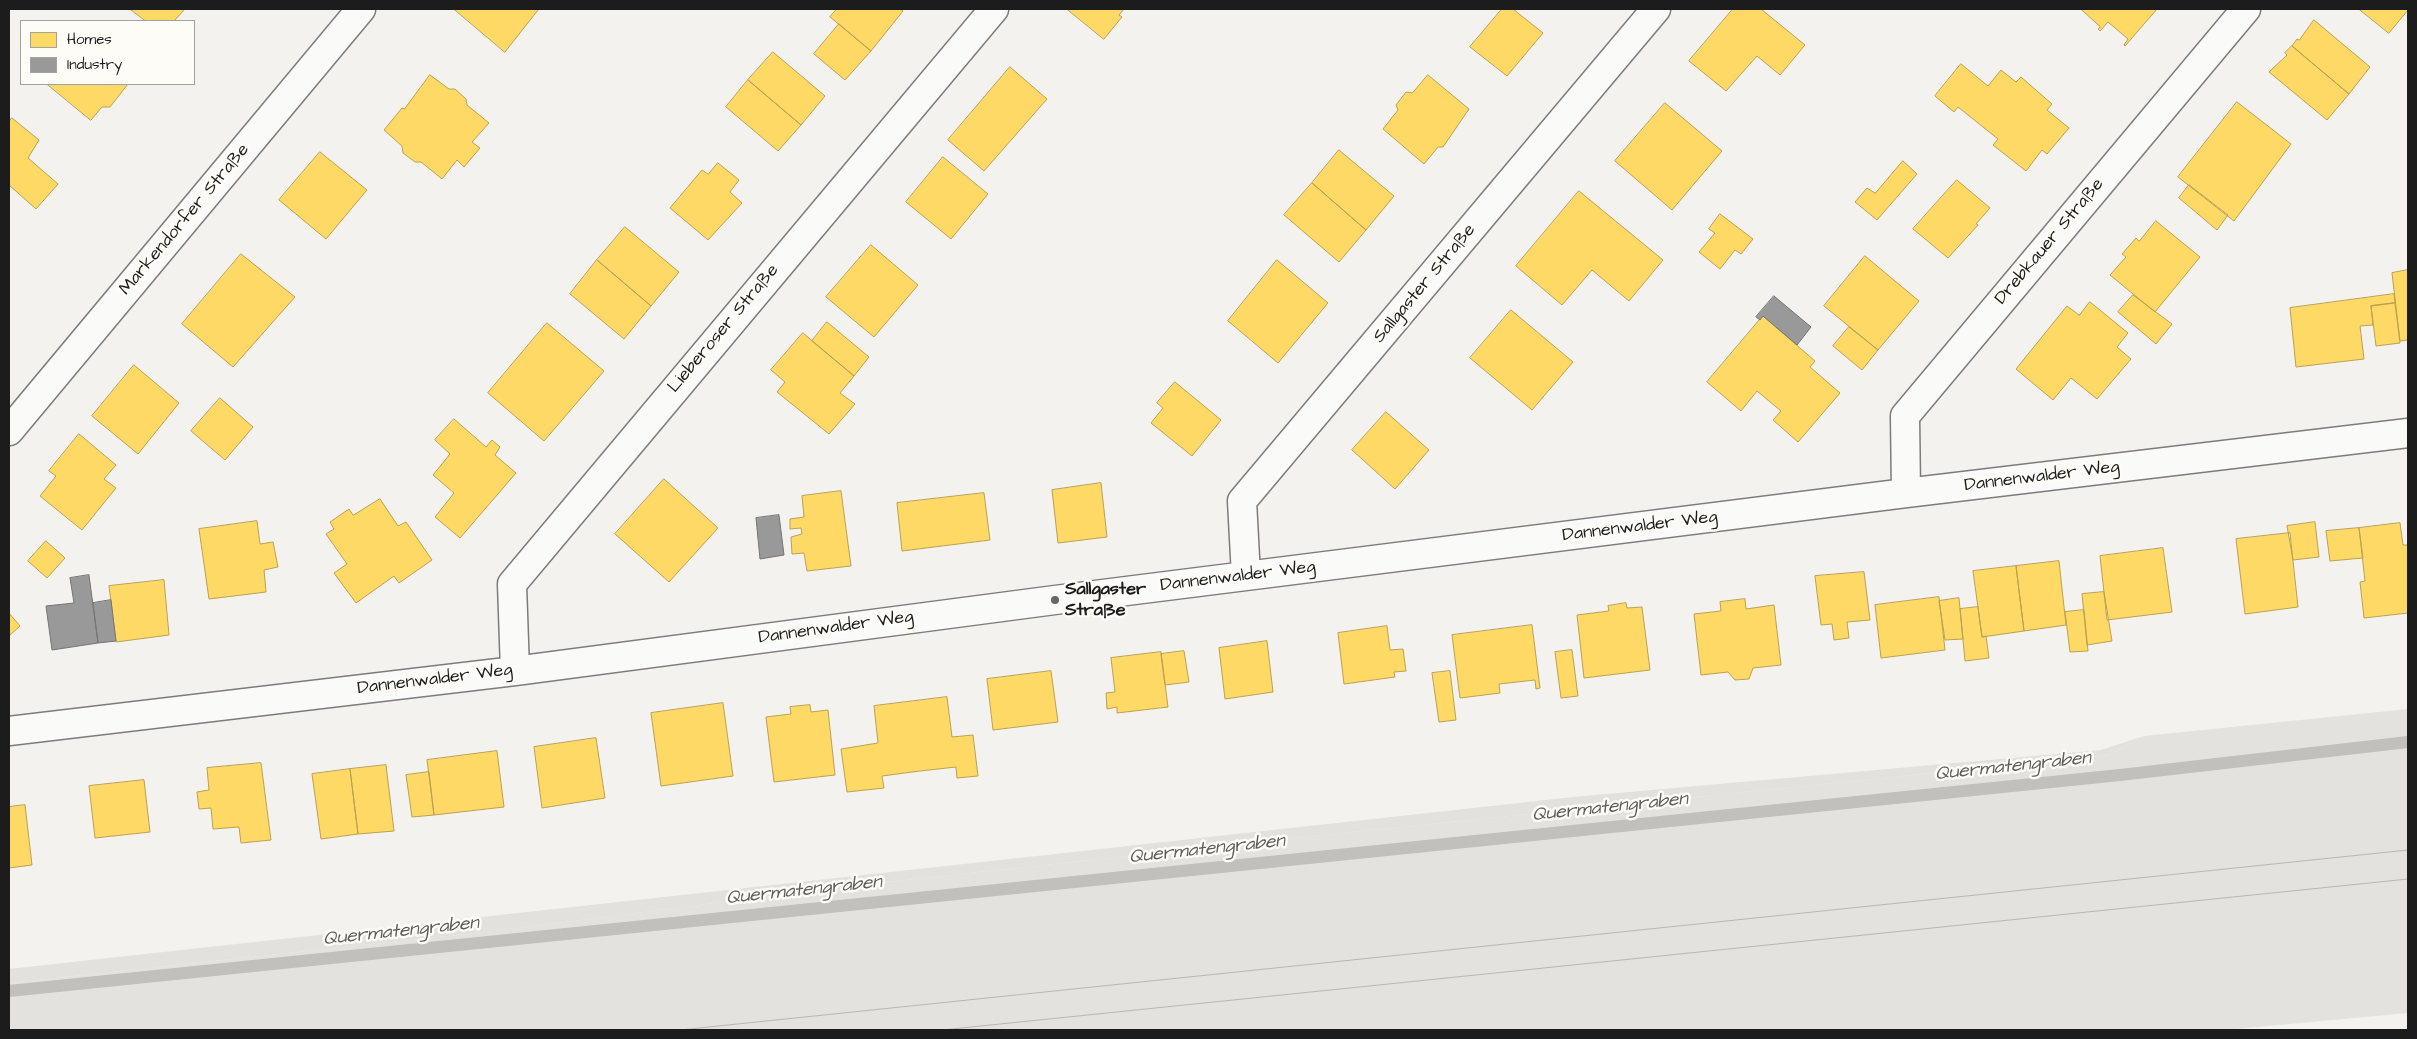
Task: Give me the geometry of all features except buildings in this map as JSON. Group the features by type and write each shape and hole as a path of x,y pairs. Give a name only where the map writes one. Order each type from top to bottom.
{"street":[{"name":"Markendorfer Straße","path":"9,431 361,9"},
{"name":"Lieberoser Straße","path":"515,671 512,584 994,9"},
{"name":"Sallgaster Straße","path":"1246,576 1242,501 1656,9"},
{"name":"Drebkauer Straße","path":"1906,493 1904,416 2246,9"},
{"name":"Dannenwalder Weg","path":"9,731 515,671 1906,493 2408,433"}],"shaded area":[{"path":"2408,709 2408,1013 2225,1030 9,1030 9,983 493,931 850,886 1292,838 2108,755 2144,736"},
{"path":"2144,736 2108,755 1292,838 850,886 493,931 9,983 9,969 1573,797 2101,750"}],"waterway":[{"name":"Quermatengraben","path":"9,991 2120,775 2408,742"}],"tram line":[{"path":"680,1030 2408,850"},
{"path":"942,1030 2408,879"}],"place":[{"name":"Sallgaster Straße","path":"1055,600"}]}
